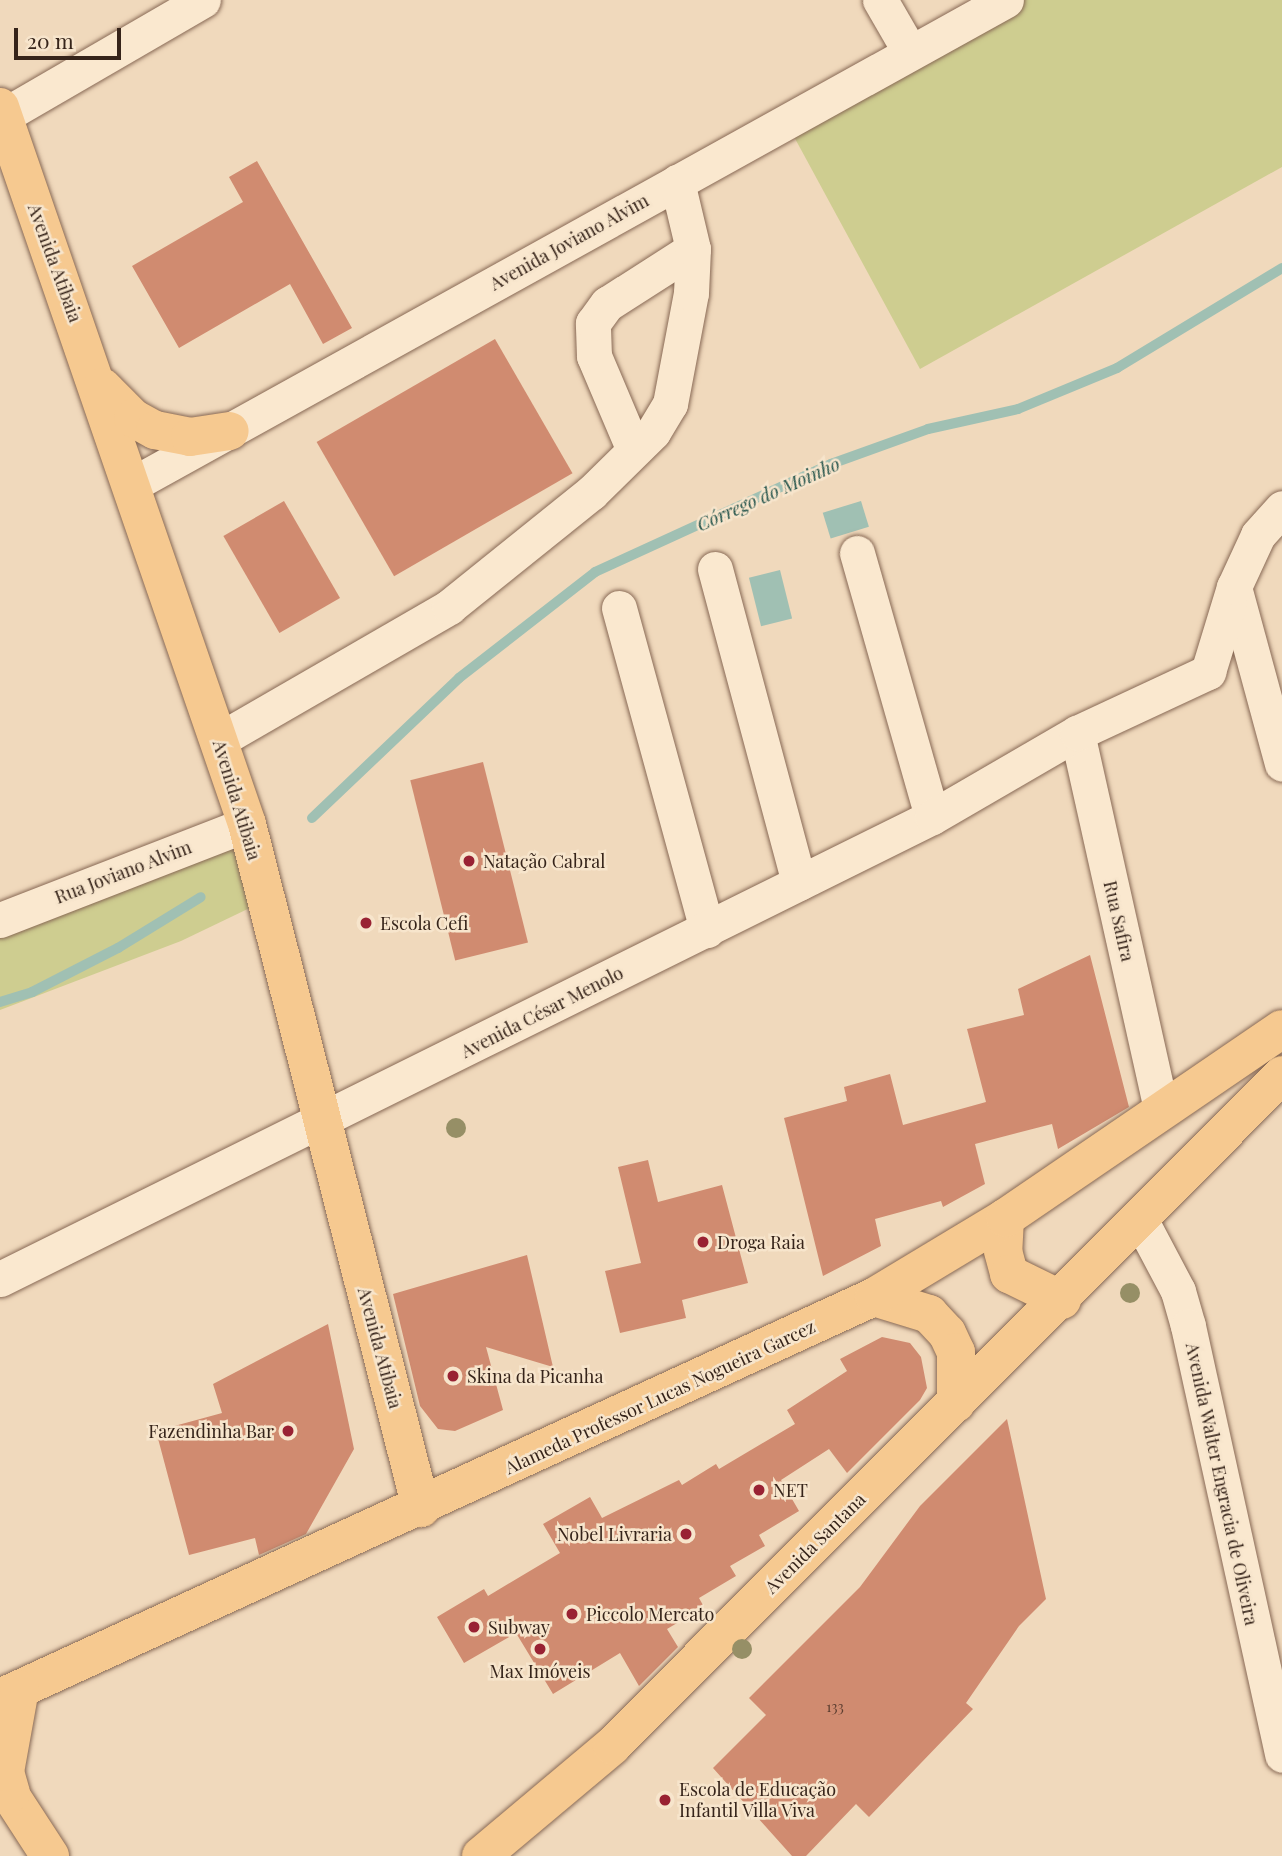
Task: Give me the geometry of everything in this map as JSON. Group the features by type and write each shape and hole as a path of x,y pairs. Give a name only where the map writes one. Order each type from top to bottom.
{"main road":[{"name":"Avenida Atibaia","path":"4,133 99,384 247,824 421,1508"},
{"path":"99,384 133,418 155,430 190,437 230,430"},
{"name":"Alameda Professor Lucas Nogueira Garcez","path":"10,1693 421,1508 874,1297 1006,1219 1161,1108 1282,1029"},
{"path":"1141,1221 1282,1075"},
{"path":"1006,1219 1003,1251 1009,1274 1062,1300"},
{"name":"Avenida Santana","path":"481,1856 612,1746 1141,1221"},
{"path":"874,1297 929,1314 947,1333 956,1352 956,1403"},
{"path":"10,1693 5,1786 50,1856"}],"street":[{"path":"4,133 203,0"},
{"path":"880,0 910,52"},
{"name":"Avenida Joviano Alvim","path":"133,484 1006,0"},
{"path":"219,740 449,607 591,493 633,448 653,432 670,404 685,336 693,249 677,182"},
{"path":"633,448 594,356 593,323 607,304 693,249"},
{"name":"Avenida César Menolo","path":"0,1279 321,1123 932,817 1077,733 1208,671 1234,587 1258,535 1282,508"},
{"path":"857,554 932,817"},
{"path":"715,569 799,883"},
{"path":"1234,587 1282,764"},
{"path":"620,608 707,930"},
{"name":"Rua Safira","path":"1077,733 1161,1108"},
{"name":"Rua Joviano Alvim","path":"0,920 247,824"},
{"name":"Avenida Walter Engracia de Oliveira","path":"1141,1221 1178,1291 1188,1326 1282,1755"}],"shaded area":[{"path":"1025,0 1282,0 1282,167 920,369 792,133"},
{"path":"861,501 869,527 831,539 823,513"},
{"path":"780,570 792,619 761,626 749,578"},
{"path":"244,829 262,902 181,941 0,1010 0,922"}],"building":[{"path":"257,161 352,328 323,344 290,284 179,348 132,266 243,202 229,177"},
{"path":"495,339 572,473 394,576 317,442"},
{"path":"284,501 340,598 279,633 223,536"},
{"name":"Natação Cabral","path":"483,762 528,942 455,961 410,780"},
{"path":"1090,955 1129,1107 1058,1149 1052,1124 975,1144 985,1184 943,1207 941,1201 875,1219 881,1246 823,1276 784,1118 847,1101 844,1087 890,1074 903,1125 986,1102 967,1029 1024,1015 1018,989"},
{"path":"648,1160 658,1202 722,1185 748,1283 682,1300 686,1318 620,1333 605,1271 641,1263 618,1167"},
{"name":"Skina da Picanha","path":"527,1255 553,1367 486,1347 503,1410 455,1431 438,1429 420,1406 393,1294"},
{"name":"Fazendinha Bar","path":"328,1324 354,1449 306,1534 259,1555 255,1538 189,1555 156,1431 222,1413 213,1384"},
{"path":"882,1337 910,1343 921,1357 927,1388 920,1400 847,1473 829,1449 781,1480 799,1511 759,1535 765,1546 730,1566 736,1576 699,1598 704,1607 667,1629 678,1647 639,1686 620,1653 553,1694 516,1633 464,1663 437,1617 484,1589 488,1596 560,1553 543,1524 590,1497 602,1518 679,1480 682,1485 716,1464 719,1469 795,1424 787,1410 847,1371 840,1359"},
{"path":"1007,1419 1046,1599 1019,1626 966,1703 973,1709 869,1817 856,1804 806,1856 792,1856 713,1768 766,1715 749,1698 860,1587 920,1506"}],"waterway":[{"name":"Córrego do Moinho","path":"312,818 459,678 595,572 831,464 928,429 1018,409 1117,368 1282,268"},
{"path":"0,1002 32,992 118,948 201,897"}],"place":[{"name":"Natação Cabral","path":"469,861"},
{"name":"Escola Cefi","path":"366,923"},
{"name":"Droga Raia","path":"703,1242"},
{"name":"Skina da Picanha","path":"453,1376"},
{"name":"Fazendinha Bar","path":"288,1431"},
{"name":"NET","path":"759,1490"},
{"name":"Nobel Livraria","path":"686,1534"},
{"name":"Piccolo Mercato","path":"572,1614"},
{"name":"Subway","path":"474,1627"},
{"name":"Max Imóveis","path":"540,1649"},
{"name":"Escola de Educação Infantil Villa Viva","path":"665,1800"}]}
